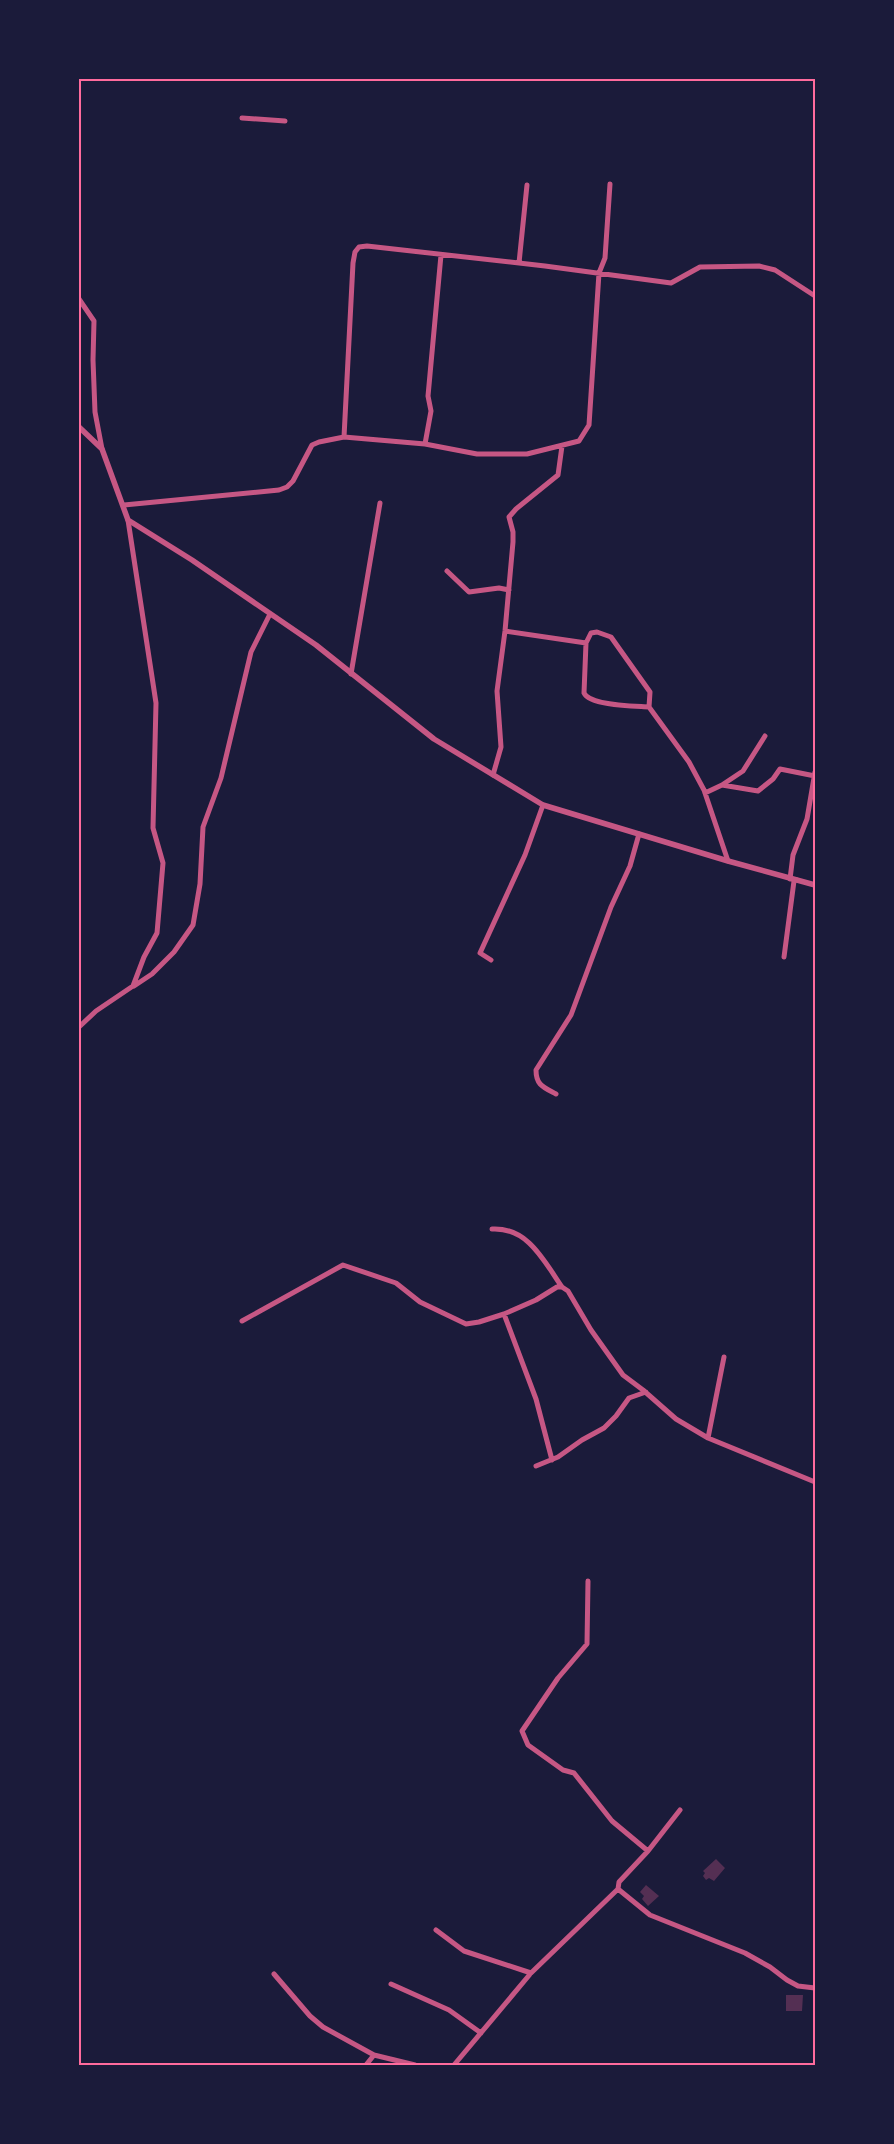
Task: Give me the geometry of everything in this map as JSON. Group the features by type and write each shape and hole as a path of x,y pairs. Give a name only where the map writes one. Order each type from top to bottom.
{"street":[{"path":"242,118 285,122"},
{"path":"124,505 279,490 287,487 293,481 312,445 344,437 425,444 477,454 527,454 579,441 589,425 598,273 605,258 610,184"},
{"path":"519,263 527,186"},
{"path":"344,437 349,321 355,252 359,247 367,246 519,263 671,283 700,267 759,266 775,270 815,296"},
{"path":"425,444 431,411 428,396 441,255"},
{"path":"79,299 94,321 95,412 102,449 128,520 156,702 153,828 163,863 157,933 144,957 133,986"},
{"path":"79,427 102,449"},
{"path":"493,775 501,747 497,691 506,631 513,532 509,517 516,509 558,475 562,446"},
{"path":"351,674 380,504"},
{"path":"128,520 192,560 316,645 434,739 543,804 728,861 815,885"},
{"path":"447,571 469,592 499,588 509,590"},
{"path":"79,1027 96,1011 152,974 174,952 193,925 200,884 203,827 221,778 251,652 270,614"},
{"path":"506,631 586,643"},
{"path":"649,707 615,704 590,700 586,697 584,694 586,643 591,633 597,632 611,637 650,692 649,707 689,762 705,793 728,861"},
{"path":"705,793 722,785 743,771 765,736"},
{"path":"722,785 758,792 773,779 780,769 815,776"},
{"path":"784,957 794,881 793,855 807,819 815,772"},
{"path":"491,960 480,953 525,855 543,804"},
{"path":"556,1094 540,1086 536,1079 536,1070 572,1015 612,907 630,866 639,834"},
{"path":"492,1229 506,1228 524,1237 539,1253 562,1287 568,1291 591,1330 623,1375 646,1392 676,1419 708,1438 815,1482"},
{"path":"242,1321 343,1265 396,1283 420,1302 466,1324 504,1314 536,1300 556,1288 562,1287"},
{"path":"504,1314 536,1399 552,1460"},
{"path":"708,1438 724,1357"},
{"path":"536,1466 552,1460 604,1428 616,1416 629,1398 646,1392"},
{"path":"588,1581 588,1644 558,1678 522,1732 528,1745 563,1770 574,1773 612,1821 648,1851"},
{"path":"454,2065 531,1974 618,1889 619,1882 648,1851 680,1810"},
{"path":"618,1889 650,1915 745,1953 798,1986 815,1988"},
{"path":"436,1930 464,1951 531,1974"},
{"path":"274,1974 315,2022 374,2055 415,2065"},
{"path":"391,1984 449,2010 481,2032"},
{"path":"366,2065 374,2055"}],"building":[{"path":"716,1859 725,1868 714,1881 709,1878 706,1880 703,1876 705,1873 703,1871"},
{"path":"646,1885 659,1896 648,1906 642,1899 644,1896 640,1892"},
{"path":"786,1995 803,1995 802,2011 786,2011"}]}
